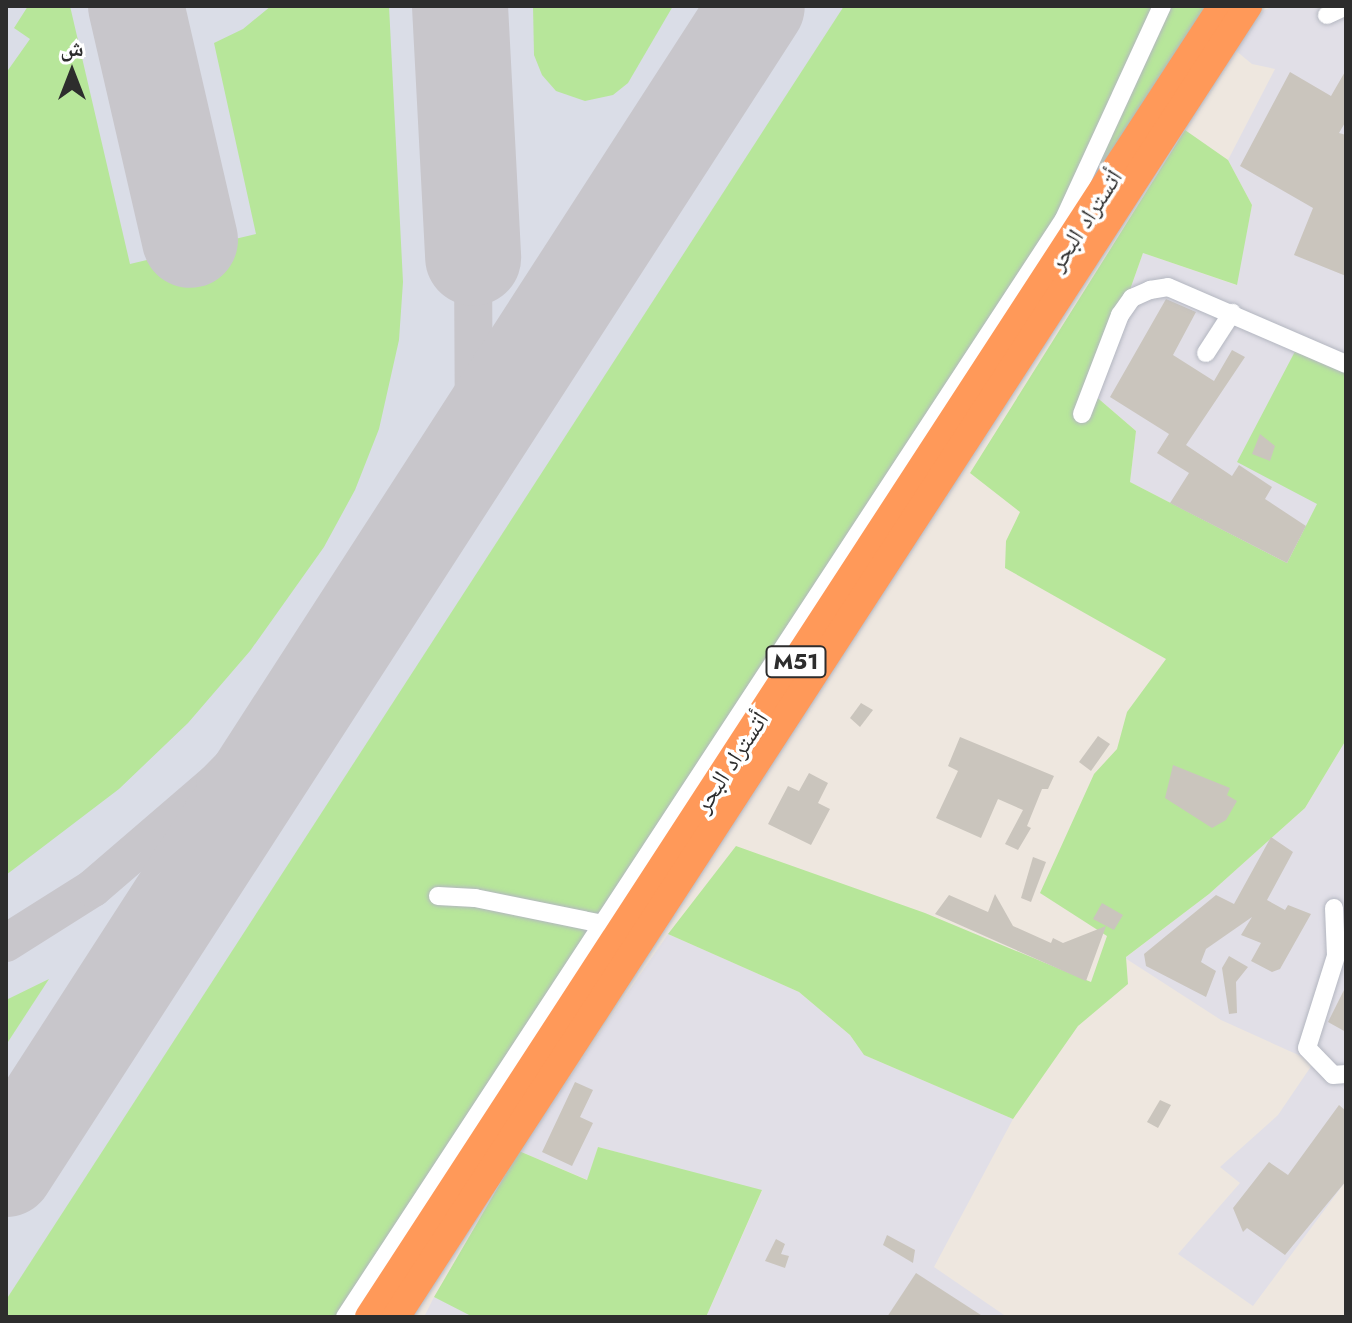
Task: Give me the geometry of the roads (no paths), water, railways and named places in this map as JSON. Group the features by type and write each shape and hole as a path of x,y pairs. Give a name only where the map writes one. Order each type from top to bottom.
{"highway":[{"name":"أتستراد البحر","path":"369,1317 1222,6"},
{"name":"أتستراد البحر","path":"396,1317 1248,6"}],"lane":[{"path":"345,1317 1064,219 1162,6"},
{"path":"1327,15 1346,6"},
{"path":"1082,414 1120,315 1132,298 1168,287 1346,364"},
{"path":"1206,353 1232,313"},
{"path":"438,896 503,903 603,924"},
{"path":"1334,908 1336,956 1307,1048 1333,1075 1346,1074"}]}
